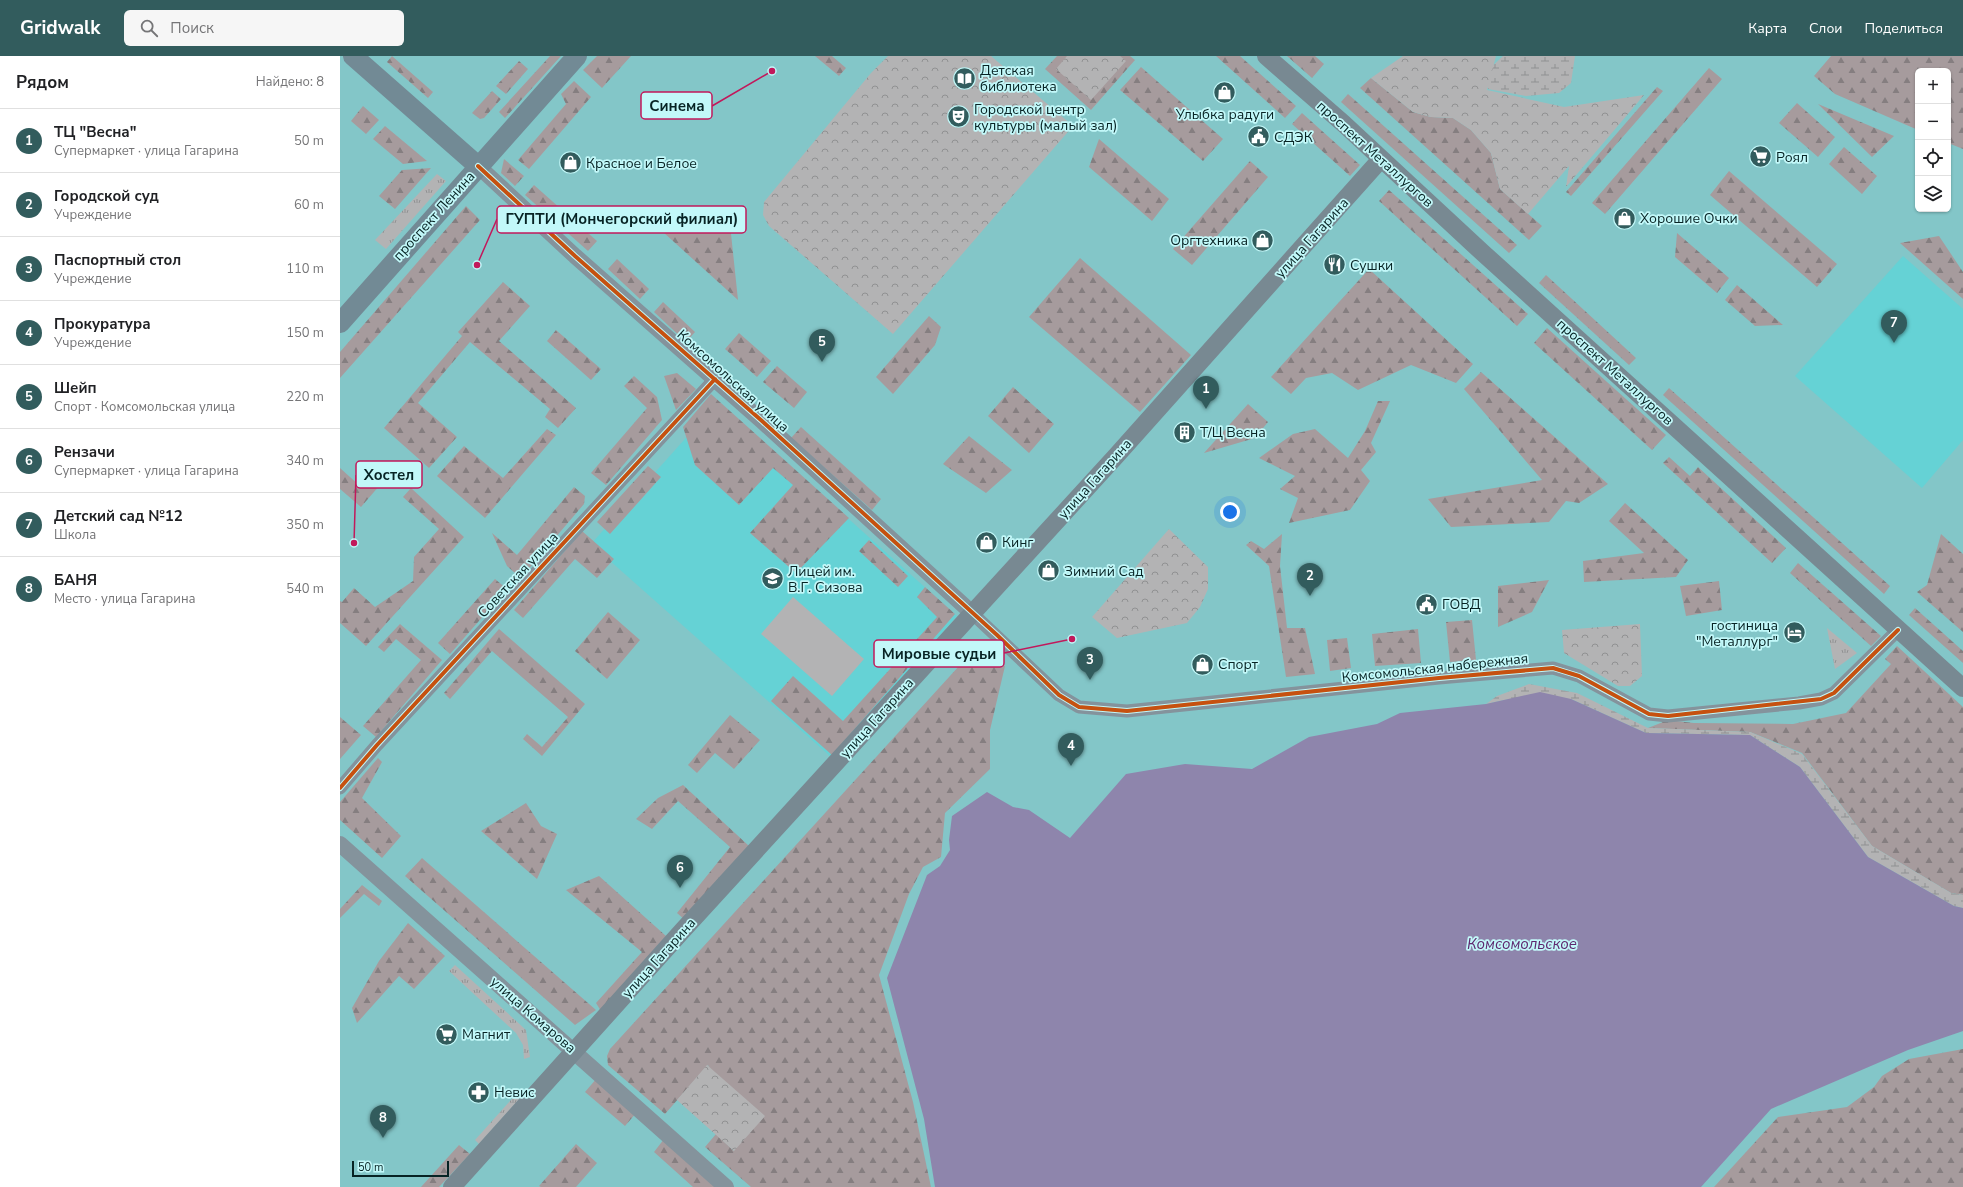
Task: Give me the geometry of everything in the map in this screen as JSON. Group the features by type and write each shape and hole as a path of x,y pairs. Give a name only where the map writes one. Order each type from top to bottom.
{"main road":[{"name":"Комсомольская улица","path":"353,56 478,166"},
{"name":"проспект Ленина","path":"340,323 577,56"},
{"name":"проспект Металлургов","path":"1266,56 1963,688"},
{"name":"улица Гагарина","path":"452,1187 1106,467 1381,160"}],"street":[{"name":"Комсомольская улица","path":"478,166 570,251 715,379 972,613"},
{"name":"Советская улица","path":"340,788 377,745 715,379"},
{"name":"Комсомольская набережная","path":"972,613 1059,695 1079,707 1126,711 1438,678 1553,668 1578,676 1649,714 1668,716 1799,703 1821,700 1834,693 1898,630"},
{"name":"улица Комарова","path":"340,844 726,1187"}],"shaded area":[{"path":"1903,256 1963,309 1963,440 1922,488 1795,376"},
{"name":"Лицей им. В.Г. Сизова","path":"718,402 957,616 831,757 591,544"}],"green space":[{"path":"392,56 433,92 428,98 387,62"},
{"path":"550,56 561,56 505,118 499,112"},
{"path":"597,56 631,56 602,88 583,70"},
{"path":"815,56 832,56 846,68 839,76"},
{"path":"888,56 991,56 1073,126 893,334 769,226 763,215 764,202 871,73"},
{"path":"1057,56 1130,56 1135,60 1091,110 1045,69"},
{"path":"1067,56 1120,56 1126,61 1091,100 1056,69"},
{"path":"1216,56 1240,56 1296,106 1285,118"},
{"path":"1287,56 1315,56 1324,64 1312,78"},
{"path":"1403,56 1496,56 1487,90 1564,107 1644,95 1566,187 1569,166 1528,214 1500,189 1491,153 1471,130 1453,118 1431,117 1413,112 1371,78"},
{"path":"1503,56 1575,56 1571,83 1559,93 1526,96 1488,89 1485,73"},
{"path":"1831,56 1963,56 1963,149 1951,144 1951,68 1915,68 1915,129 1835,94 1814,76"},
{"path":"519,61 528,69 506,94 496,86"},
{"path":"1141,67 1223,139 1203,161 1120,90"},
{"path":"1709,68 1722,79 1605,214 1592,203"},
{"path":"1371,78 1413,112 1431,117 1453,118 1471,130 1491,153 1500,189 1542,226 1529,240 1360,88"},
{"path":"574,81 591,97 529,169 518,160 566,104 561,94"},
{"path":"1657,87 1663,91 1571,196 1566,192"},
{"path":"492,91 501,99 484,118 480,119 472,113"},
{"path":"1348,94 1517,245 1509,253 1341,102"},
{"path":"1797,103 1835,137 1818,157 1779,123"},
{"path":"1818,104 1894,136 1872,157"},
{"path":"363,106 379,120 366,134 351,121"},
{"path":"1302,113 1360,165 1350,176 1292,124"},
{"path":"385,126 427,161 403,164 373,139"},
{"path":"1099,139 1169,199 1152,221 1089,167"},
{"path":"1844,147 1877,176 1862,194 1829,164"},
{"path":"504,159 524,176 515,186 501,173"},
{"path":"1250,161 1268,177 1192,265 1173,249"},
{"path":"431,168 395,209 379,196 402,170"},
{"path":"1729,171 1837,264 1817,287 1710,195"},
{"path":"437,174 446,181 386,249 375,240"},
{"path":"534,185 597,241 588,251 525,195"},
{"path":"1389,190 1528,314 1517,326 1379,201"},
{"path":"466,206 480,220 340,378 340,352"},
{"path":"730,224 738,300 663,232"},
{"path":"1677,233 1729,278 1717,293 1675,257"},
{"path":"1939,236 1963,272 1963,299 1900,243"},
{"path":"1080,258 1191,355 1140,412 1029,317"},
{"path":"617,259 649,289 640,299 608,269"},
{"path":"1369,269 1473,364 1456,383 1411,365 1358,390 1332,373 1306,378 1291,394 1271,377"},
{"path":"1546,275 1636,358 1629,365 1539,283"},
{"path":"503,282 530,306 499,341 576,408 558,428 545,417 550,409 470,342 418,403 457,437 429,468 384,428 462,336 458,332"},
{"path":"1737,285 1783,325 1755,326 1725,300"},
{"path":"663,302 695,332 686,342 654,312"},
{"path":"929,316 941,327 935,345 893,394 876,377"},
{"path":"1547,328 1666,435 1652,450 1534,343"},
{"path":"556,330 601,369 591,380 547,341"},
{"path":"739,333 771,361 757,377 725,349"},
{"path":"777,366 807,392 794,408 763,382"},
{"path":"1481,372 1608,484 1579,503 1566,501 1549,522 1451,527 1428,499 1542,480 1464,389"},
{"path":"677,373 696,389 676,410 664,376"},
{"path":"634,376 657,397 662,420 606,485 591,473 647,408 624,386"},
{"path":"1013,387 1054,424 1029,453 988,416"},
{"path":"1669,388 1890,586 1884,594 1663,395"},
{"path":"711,394 849,518 796,573 750,533 793,485 773,468 739,505 695,465 683,427"},
{"path":"1378,401 1390,401 1371,443 1376,452 1361,470 1370,481 1350,510 1289,523 1298,498 1280,489 1295,476 1259,458 1293,434 1315,429 1348,458 1365,431"},
{"path":"1248,404 1268,422 1255,438 1204,453"},
{"path":"801,427 881,499 872,510 791,438"},
{"path":"547,429 556,435 485,518 437,476 464,446 503,478"},
{"path":"969,436 1012,470 986,493 943,464"},
{"path":"1669,457 1690,476 1698,467 1786,548 1772,563 1663,463"},
{"path":"648,466 661,477 610,534 597,522"},
{"path":"340,468 360,486 375,469 386,478 361,507 340,489"},
{"path":"574,487 585,496 584,504 526,572 515,573 507,566 492,533 517,555"},
{"path":"411,488 464,537 366,646 340,623 340,601 342,602 354,588 375,607 413,581 414,557 439,529 403,497"},
{"path":"1625,503 1688,560 1676,577 1584,582 1583,561 1644,553 1609,521"},
{"path":"1169,529 1208,567 1208,589 1200,607 1187,623 1117,638 1092,617"},
{"path":"582,531 614,559 597,578 575,559 523,618 514,610"},
{"path":"1282,534 1280,566 1287,628 1305,628 1315,674 1286,677 1269,566 1246,545 1251,541 1264,549"},
{"path":"1941,534 1963,554 1963,632 1917,592 1927,585"},
{"path":"869,540 908,576 898,587 859,551"},
{"path":"1798,563 1881,636 1871,646 1790,573"},
{"path":"495,579 507,589 450,654 438,643"},
{"path":"1549,580 1532,612 1498,627 1498,586"},
{"path":"1719,581 1722,610 1686,616 1680,586"},
{"path":"925,587 955,614 832,755 771,701 793,676 843,721 937,617 917,597"},
{"path":"793,597 864,659 832,696 761,634"},
{"path":"1915,608 1963,651 1963,663 1909,615"},
{"path":"608,612 640,640 607,679 575,651"},
{"path":"1472,620 1476,660 1450,662 1446,622"},
{"path":"400,624 442,660 376,737 363,726 421,660 396,639 384,652 378,647"},
{"path":"1640,624 1642,676 1630,686 1618,686 1564,653 1562,630"},
{"path":"1827,628 1857,653 1835,669"},
{"path":"499,629 585,704 542,756 523,739 527,734 542,747 568,717 492,651 450,699 444,693"},
{"path":"1418,629 1421,663 1375,666 1372,634"},
{"path":"1347,638 1351,668 1330,671 1327,640"},
{"path":"980,643 1005,666 990,730 990,769 945,813 941,857 923,867 909,894 879,975 913,1102 931,1187 751,1187 705,1147 716,1134 734,1151 708,1065 665,1114 608,1065 607,1056 610,1049"},
{"path":"1897,646 1963,707 1963,895 1951,893 1872,846 1802,753 1750,732 1648,728 1668,720 1694,723 1793,724 1846,713 1891,664 1885,659"},
{"path":"1529,684 1577,693 1648,728 1750,732 1802,754 1872,846 1951,893 1963,895 1963,908 1954,906 1868,857 1800,767 1750,735 1646,733 1571,699 1509,699 1486,704 1497,696"},
{"path":"730,715 760,740 734,769 715,753 697,773 688,765"},
{"path":"340,717 361,735 340,759"},
{"path":"378,758 382,762 362,798 401,836 382,858 340,820 340,802"},
{"path":"683,785 749,846 685,920 677,913 730,847 678,801 652,829 636,819 658,798"},
{"path":"526,803 541,826 557,834 537,879 481,831"},
{"path":"422,858 596,1010 575,1025 405,876"},
{"path":"599,876 666,936 601,1011 596,1003 642,952 566,890"},
{"path":"362,885 382,901 379,906 364,894 340,918 340,909"},
{"path":"408,923 445,956 414,989 399,976 357,1023 352,1008 379,961"},
{"path":"455,965 526,1030 530,1057 524,1059 523,1045 516,1033 449,971"},
{"path":"1963,1049 1963,1187 1714,1187 1778,1117 1847,1107 1874,1087 1882,1076 1909,1059"},
{"path":"707,1065 765,1116 734,1151 677,1100"},
{"path":"597,1078 637,1112 625,1126 585,1092"},
{"path":"518,1092 522,1096 479,1144 475,1140"},
{"path":"664,1139 718,1187 693,1187 654,1152"},
{"path":"576,1144 597,1163 576,1187 539,1186"},
{"path":"459,1145 470,1154 439,1187 421,1187"}],"water":[{"name":"Комсомольское","path":"1540,692 1571,699 1646,733 1750,735 1800,767 1868,857 1954,906 1963,908 1963,1031 1908,1050 1771,1109 1701,1187 935,1187 924,1119 887,978 927,875 940,866 950,850 949,840 952,816 987,792 1013,807 1029,810 1070,838 1126,774 1185,764 1252,769 1309,737 1377,724 1400,713 1486,704"}],"cycle path":[{"path":"478,166 575,256 762,421 997,635 1059,695 1079,707 1127,711 1439,678 1553,668 1579,676 1649,714 1668,716 1821,699 1834,693 1898,630"},
{"path":"340,788 377,745 715,379"}],"place":[{"name":"Синема","path":"772,71"},
{"name":"Детская библиотека","path":"965,78"},
{"name":"Улыбка радуги","path":"1225,92"},
{"name":"Городской центр культуры (малый зал)","path":"958,117"},
{"name":"СДЭК","path":"1259,137"},
{"name":"Роял","path":"1760,157"},
{"name":"Красное и Белое","path":"570,163"},
{"name":"Хорошие Очки","path":"1624,218"},
{"name":"Оргтехника","path":"1263,240"},
{"name":"ГУПТИ (Мончегорский филиал)","path":"477,265"},
{"name":"Сушки","path":"1334,265"},
{"name":"Детский сад №12","path":"1894,343"},
{"name":"Шейп","path":"822,362"},
{"name":"ТЦ \"Весна\"","path":"1206,409"},
{"name":"Т/Ц Весна","path":"1185,432"},
{"name":"Кинг","path":"987,542"},
{"name":"Хостел","path":"354,543"},
{"name":"Зимний Сад","path":"1049,571"},
{"name":"Лицей им. В.Г. Сизова","path":"773,579"},
{"name":"Городской суд","path":"1310,596"},
{"name":"ГОВД","path":"1427,604"},
{"name":"гостиница \"Металлург\"","path":"1794,633"},
{"name":"Мировые судьи","path":"1072,639"},
{"name":"Спорт","path":"1203,664"},
{"name":"Паспортный стол","path":"1090,680"},
{"name":"Прокуратура","path":"1071,766"},
{"name":"Рензачи","path":"680,888"},
{"name":"Магнит","path":"446,1034"},
{"name":"Невис","path":"478,1092"},
{"name":"БАНЯ","path":"383,1138"}]}
